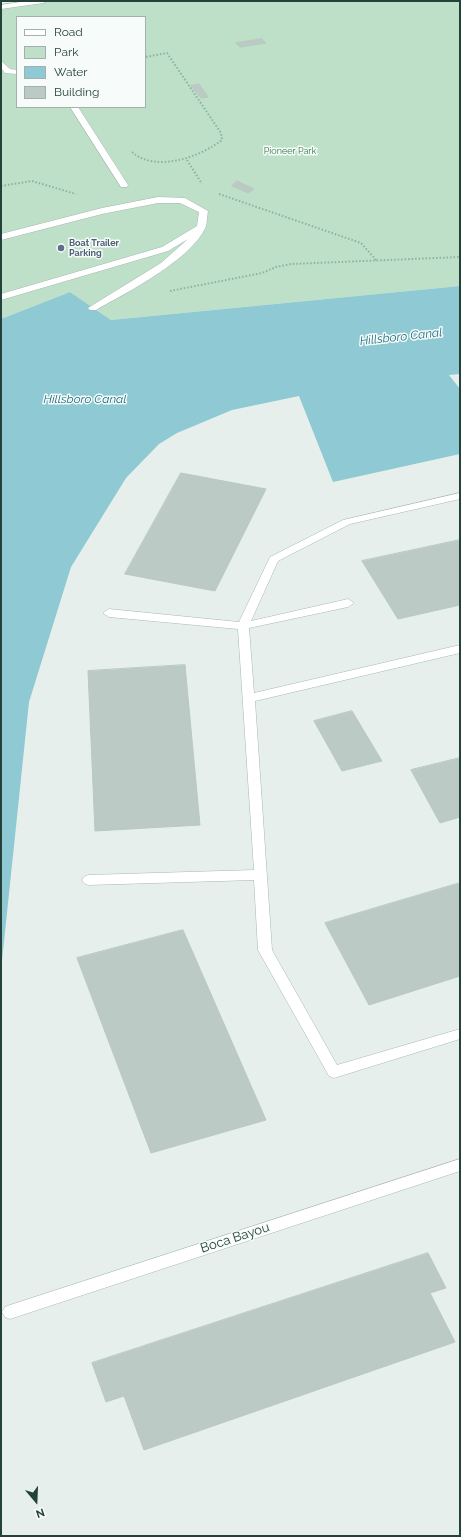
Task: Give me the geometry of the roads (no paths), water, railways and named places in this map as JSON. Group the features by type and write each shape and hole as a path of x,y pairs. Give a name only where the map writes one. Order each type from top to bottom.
{"street":[{"path":"1,7 43,1"},
{"path":"1,62 4,70 16,72"},
{"path":"75,108 124,186"},
{"path":"1,237 102,211 158,200 182,200 204,212 201,228 189,245 172,260 93,308"},
{"path":"1,297 165,249 201,228"},
{"path":"460,496 347,522 274,558 243,626 265,950 334,1072 460,1034"},
{"path":"109,613 243,626 348,603"},
{"path":"249,698 460,649"},
{"path":"88,880 260,876"},
{"name":"Boca Bayou","path":"10,1312 460,1165"}],"water":[{"name":"Hillsboro Canal","path":"460,286 460,374 449,375 460,389 460,454 333,482 299,396 232,410 177,433 159,444 126,478 71,567 29,702 1,970 1,319 70,292 111,320"}],"place":[{"name":"Boat Trailer Parking","path":"61,248"}],"park label":[{"name":"Pioneer Park","path":"290,151"}]}
